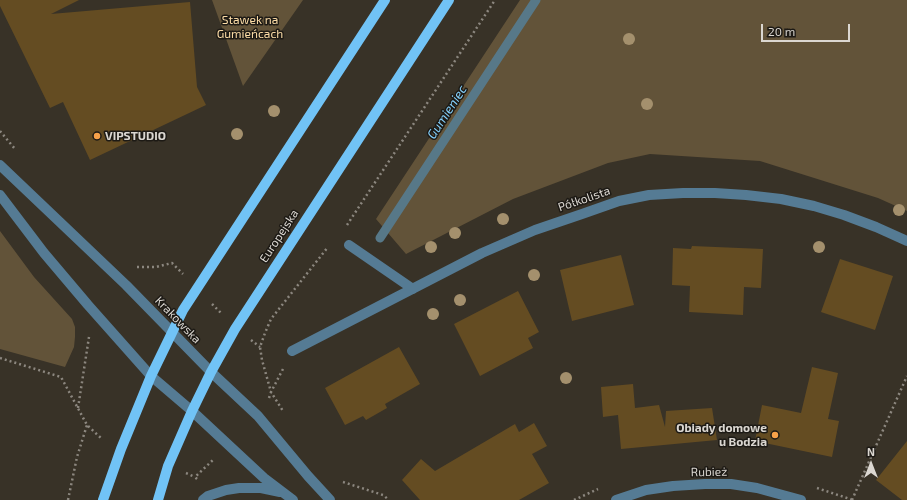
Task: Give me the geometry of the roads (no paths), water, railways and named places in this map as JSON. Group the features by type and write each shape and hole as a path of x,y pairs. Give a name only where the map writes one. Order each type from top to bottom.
{"main road":[{"path":"103,500 121,449 151,376 182,310 385,0"},
{"name":"Europejska","path":"158,500 168,466 192,411 211,372 235,329 449,0"}],"street":[{"name":"Krakowska","path":"0,165 126,285 211,372 258,416 330,500"},
{"name":"Półkolista","path":"292,351 482,253 535,230 619,201 649,195 715,193 781,199 814,206 844,215 907,241"},
{"path":"0,195 68,282 151,376 192,411 264,478 290,498"},
{"path":"350,245 413,289"},
{"name":"Rubież","path":"616,500 646,490 673,486 731,484 757,488 801,500"},
{"path":"203,500 208,496 226,490 239,488 261,488 276,491 290,498"}],"waterway":[{"name":"Gumieniec","path":"380,238 536,0"}],"place":[{"name":"VIPSTUDIO","path":"97,136"},
{"name":"Obiady domowe u Bodzia","path":"775,435"}],"park label":[{"name":"Stawek na Gumieńcach","path":"250,27"}]}
